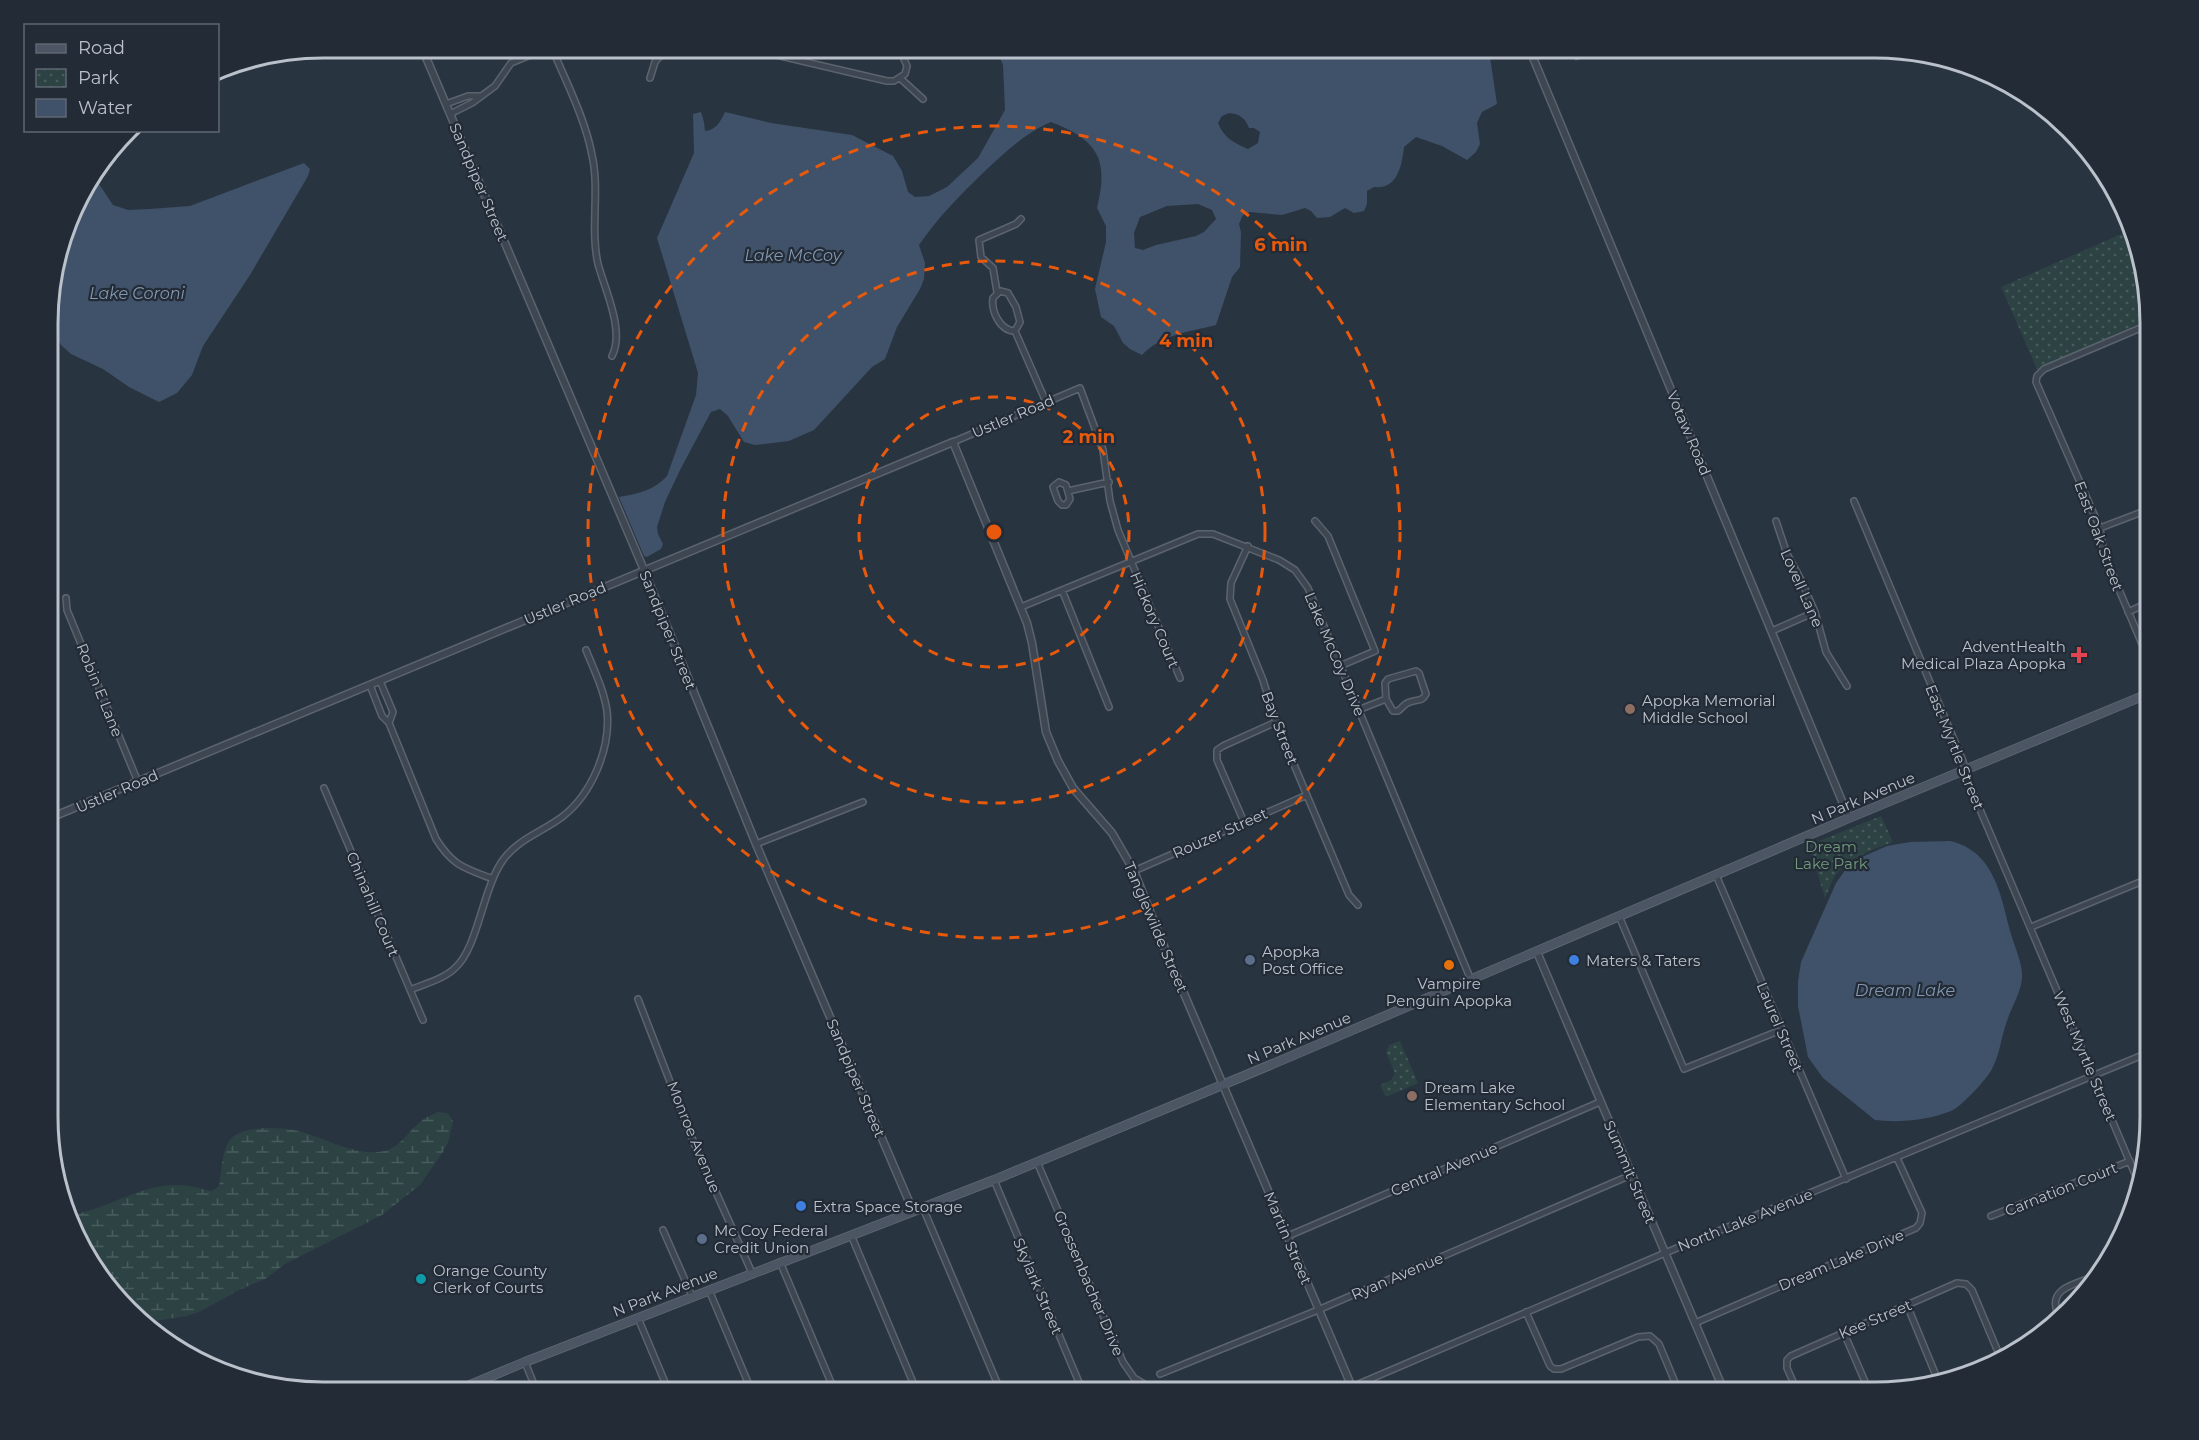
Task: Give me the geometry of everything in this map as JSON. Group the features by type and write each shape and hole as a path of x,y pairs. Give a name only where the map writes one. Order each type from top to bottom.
{"main road":[{"name":"N Park Avenue","path":"477,1382 638,1317 994,1180 2140,697"}],"street":[{"name":"Sandpiper Street","path":"426,58 644,570 756,844 913,1211"},
{"path":"450,114 472,103 495,86 511,63 523,58"},
{"path":"556,58 586,132 592,155 597,191 594,235 598,263 609,298 616,334 617,346 612,356"},
{"path":"650,78 655,62 659,58"},
{"path":"789,58 887,81 900,78 905,74 907,66 903,58"},
{"name":"Votaw Road","path":"1533,58 1849,818"},
{"path":"900,78 923,99"},
{"path":"446,104 468,96 480,96"},
{"path":"1015,331 1005,329 993,304 993,298 997,292 993,267 981,257 979,240 1016,224 1021,219"},
{"path":"997,292 1006,291 1014,302 1020,322 1015,331"},
{"name":"East Oak Street","path":"2140,328 2044,369 2037,376 2038,387 2100,528 2104,554 2140,640"},
{"path":"1015,331 1046,402"},
{"name":"Ustler Road","path":"58,815 1080,388"},
{"name":"Hickory Court","path":"1080,388 1103,450 1110,501 1130,561 1180,678"},
{"name":"Tanglewilde Street","path":"953,442 1021,607 1032,643 1046,732 1058,761 1072,788 1112,833 1134,871 1223,1085"},
{"path":"1068,491 1109,482"},
{"name":"East Myrtle Street","path":"1854,501 2031,927"},
{"path":"2100,528 2140,513"},
{"path":"1315,521 1328,536 1375,651 1340,666"},
{"name":"Lovell Lane","path":"1776,521 1787,554 1815,612 1826,652 1846,686"},
{"name":"Lake McCoy Drive","path":"1021,607 1198,534 1212,534 1248,546 1280,560 1295,570 1308,588 1471,980"},
{"name":"Bay Street","path":"1248,546 1231,583 1230,599 1263,680 1276,722 1349,895 1358,905"},
{"path":"1062,590 1109,707"},
{"name":"Robin E Lane","path":"66,598 67,610 138,782"},
{"path":"2128,612 2140,607"},
{"path":"1772,631 1815,612"},
{"path":"410,990 448,974 461,962 502,860 527,837 564,815 578,800 597,771 608,728 607,710 586,650"},
{"path":"1413,671 1419,673 1426,694 1421,701 1407,702 1395,712 1386,699 1385,683 1388,679 1413,671"},
{"path":"380,681 393,712 389,723"},
{"path":"370,685 382,716 389,723 436,839 455,863 493,879"},
{"path":"1358,710 1386,699"},
{"path":"378,705 388,701"},
{"path":"1244,822 1217,760 1217,750 1276,722"},
{"name":"Chinahill Court","path":"324,788 423,1020"},
{"name":"Rouzer Street","path":"1134,871 1307,795"},
{"path":"756,844 863,801"},
{"name":"Laurel Street","path":"1716,875 1846,1179"},
{"path":"2031,927 2140,882"},
{"path":"1619,916 1684,1069 1781,1029"},
{"name":"West Myrtle Street","path":"2031,927 2134,1172"},
{"name":"Summit Street","path":"1536,952 1720,1382"},
{"name":"Monroe Avenue","path":"638,999 692,1136 752,1273"},
{"name":"North Lake Avenue","path":"1369,1382 1665,1252 2140,1056"},
{"name":"Martin Street","path":"1223,1085 1350,1382"},
{"name":"Central Avenue","path":"1288,1236 1600,1102"},
{"name":"Dream Lake Drive","path":"1695,1323 1916,1228 1920,1223 1922,1213 1897,1158"},
{"name":"Grossenbacher Drive","path":"1038,1161 1123,1362 1134,1378 1141,1382"},
{"name":"Carnation Court","path":"1991,1216 2130,1161"},
{"name":"Ryan Avenue","path":"1160,1374 1318,1310 1631,1175"},
{"name":"Skylark Street","path":"994,1180 1079,1382"},
{"path":"923,1208 997,1382"},
{"path":"663,1230 692,1296"},
{"path":"851,1235 913,1382"},
{"path":"780,1262 831,1382"},
{"path":"2056,1310 2054,1298 2059,1291 2083,1281"},
{"name":"Kee Street","path":"1793,1382 1787,1368 1787,1360 1791,1356 1957,1284 1966,1284 1972,1290 1998,1351"},
{"path":"709,1290 748,1382"},
{"path":"1907,1305 1935,1374"},
{"path":"1526,1312 1550,1366 1554,1369 1561,1370 1638,1337 1650,1336 1659,1344 1675,1382"},
{"path":"638,1317 665,1382"},
{"path":"1844,1332 1865,1382"},
{"path":"525,1362 533,1382"}],"green space":[{"path":"2124,233 2135,271 2140,323 2037,369 2001,287"},
{"name":"Dream Lake Park","path":"1881,816 1893,842 1850,862 1838,872 1825,898 1809,845"},
{"path":"1400,1041 1418,1083 1386,1097 1380,1085 1391,1080 1395,1073 1386,1053 1389,1045"},
{"path":"438,1112 448,1113 453,1121 449,1140 443,1152 420,1185 382,1215 285,1264 265,1279 187,1316 155,1321 136,1304 103,1264 77,1214 151,1188 183,1185 211,1191 219,1186 226,1146 234,1136 241,1132 258,1128 294,1130 346,1148 378,1152 386,1151 398,1144 425,1118"}],"water":[{"name":"Lake McCoy","path":"1000,58 1490,58 1497,104 1482,112 1477,123 1480,144 1476,152 1467,160 1442,146 1416,137 1404,147 1400,169 1393,181 1388,185 1374,187 1367,191 1367,204 1364,211 1354,213 1345,208 1330,217 1317,218 1305,208 1282,215 1250,212 1243,215 1239,224 1241,232 1240,267 1232,277 1216,325 1167,338 1142,355 1123,343 1114,326 1101,317 1095,289 1106,242 1106,226 1097,208 1101,176 1096,153 1080,136 1067,129 1051,122 1041,127 1017,142 987,169 951,205 927,234 919,245 925,263 924,279 897,327 885,359 872,367 814,430 789,441 755,445 744,442 728,416 720,409 711,412 665,502 657,527 663,544 661,549 647,557 644,556 619,497 651,488 667,476 696,395 698,373 657,238 694,153 693,114 701,112 705,131 715,127 725,112 771,123 852,135 893,156 902,171 908,192 915,197 929,196 947,187 978,158 1005,110 1003,65","holes":["1229,113 1244,119 1249,128 1260,132 1258,143 1248,149 1226,136 1218,123 1222,116","1198,204 1212,210 1216,219 1204,232 1196,236 1143,250 1135,248 1134,233 1140,217 1167,206"]},
{"name":"Lake Coroni","path":"304,163 310,169 250,275 203,346 192,375 177,393 159,402 129,387 103,369 71,354 61,345 58,340 58,323 61,289 73,238 99,183 113,205 128,210 190,206"},
{"name":"Dream Lake","path":"1950,841 1965,846 1977,855 1994,877 2020,962 2022,978 2020,989 1992,1069 1961,1104 1951,1111 1924,1119 1875,1120 1823,1078 1808,1057 1798,1006 1801,962 1836,883 1846,869 1862,857 1887,846 1910,842"}],"place":[{"name":"AdventHealth Medical Plaza Apopka","path":"2079,655"},
{"name":"Apopka Memorial Middle School","path":"1630,709"},
{"name":"Apopka Post Office","path":"1250,960"},
{"name":"Maters & Taters","path":"1574,960"},
{"name":"Vampire Penguin Apopka","path":"1449,965"},
{"name":"Dream Lake Elementary School","path":"1412,1096"},
{"name":"Extra Space Storage","path":"801,1206"},
{"name":"Mc Coy Federal Credit Union","path":"702,1239"},
{"name":"Orange County Clerk of Courts","path":"421,1279"}]}
